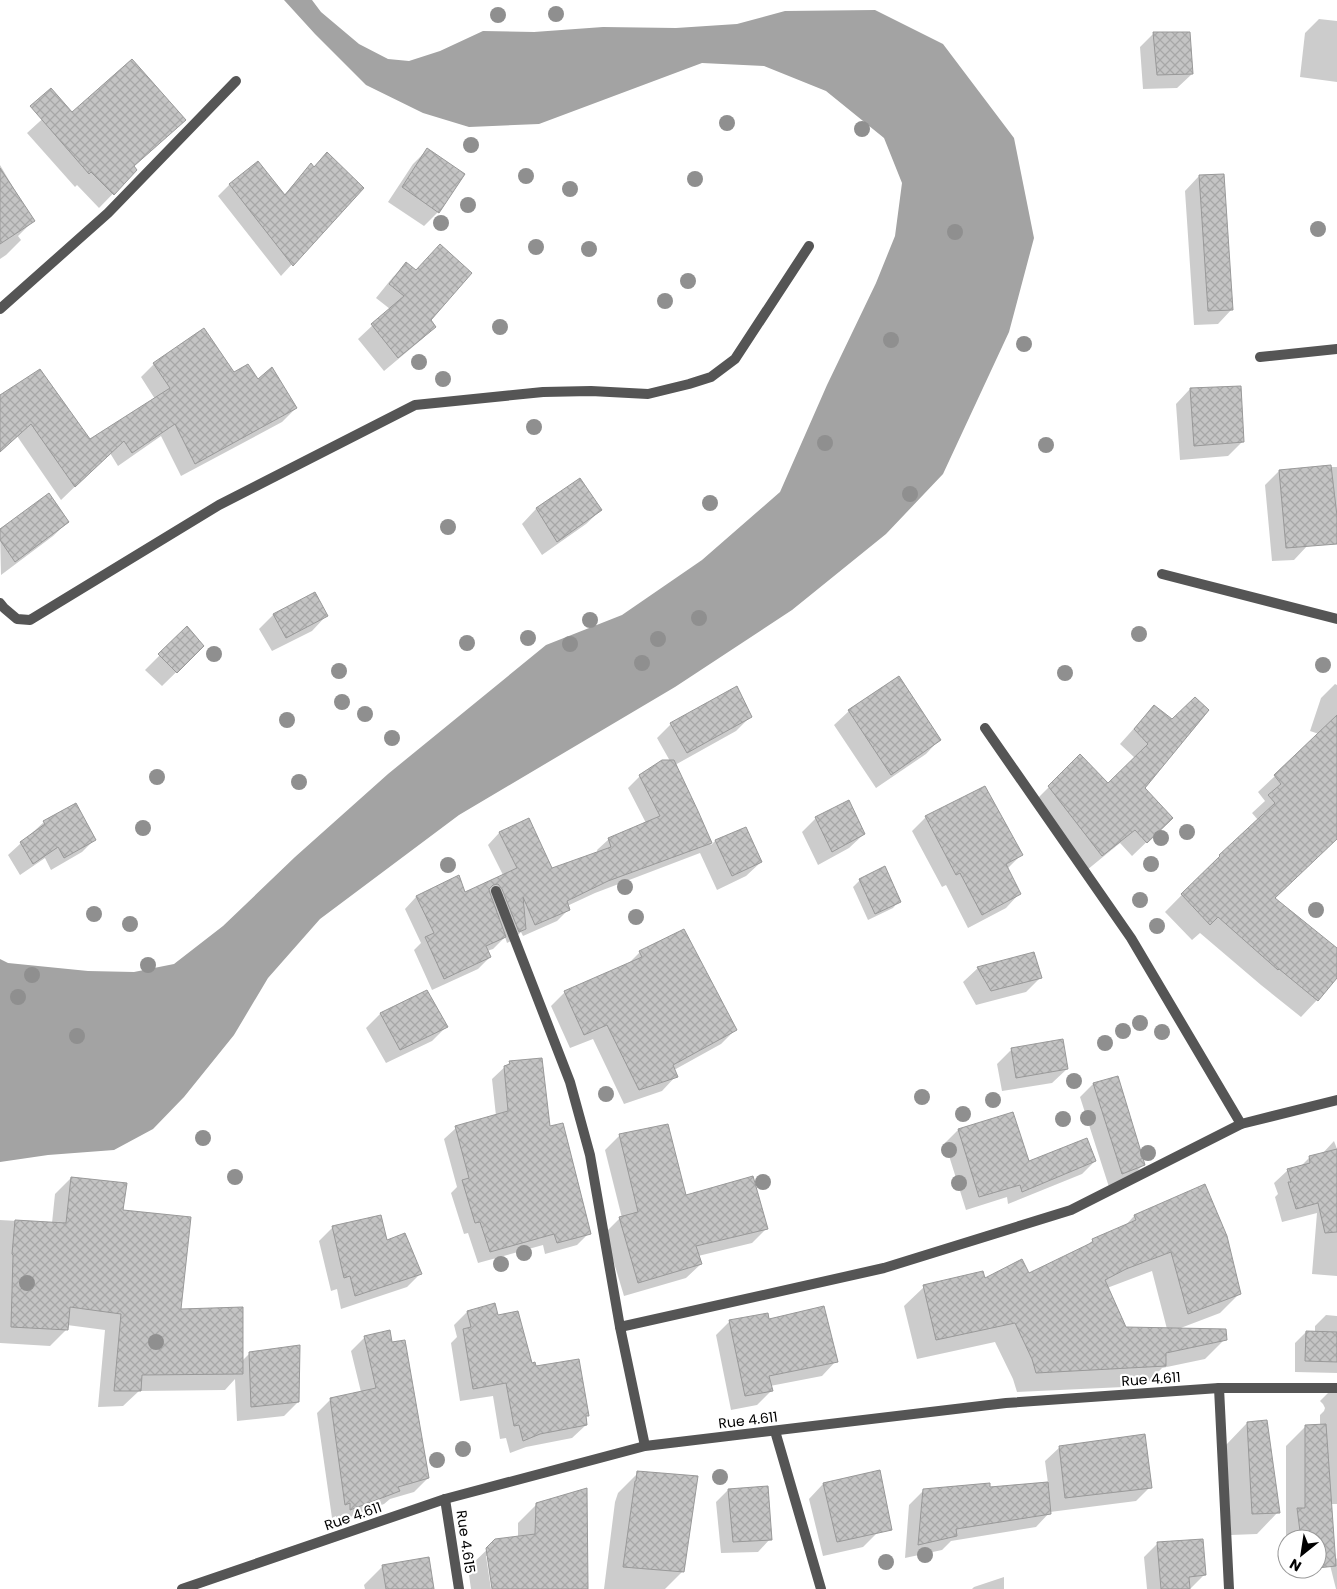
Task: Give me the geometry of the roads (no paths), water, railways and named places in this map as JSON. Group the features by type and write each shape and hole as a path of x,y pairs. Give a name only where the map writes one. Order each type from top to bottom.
{"street":[{"path":"0,309 108,213 236,81"},
{"path":"0,603 16,619 30,620 219,505 415,406 543,392 591,391 648,394 711,377 735,359 809,246"},
{"path":"1260,357 1337,349"},
{"path":"1162,574 1337,619"},
{"path":"985,728 1131,938 1241,1124"},
{"path":"496,891 570,1082 590,1155 620,1328 645,1446"},
{"path":"620,1328 884,1268 1071,1210 1241,1124 1337,1100"},
{"path":"1219,1388 1229,1589"},
{"name":"Rue 4.611","path":"182,1589 446,1499 645,1446 1006,1403 1219,1388 1337,1388"},
{"path":"775,1431 821,1589"},
{"name":"Rue 4.615","path":"446,1499 459,1589"}]}
